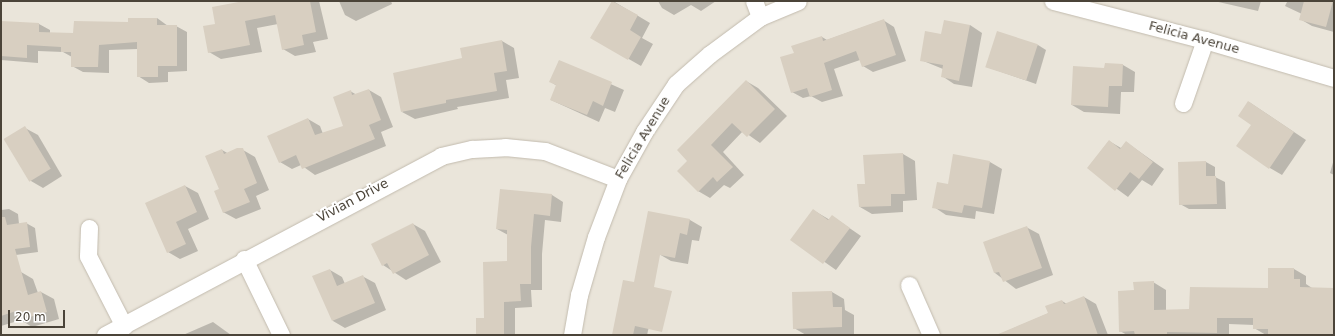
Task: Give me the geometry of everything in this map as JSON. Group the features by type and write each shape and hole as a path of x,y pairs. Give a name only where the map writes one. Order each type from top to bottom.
{"street":[{"path":"754,1 760,17"},
{"name":"Felicia Avenue","path":"572,335 579,295 596,237 618,179 644,132 676,84 710,54 760,17 798,1"},
{"name":"Felicia Avenue","path":"1053,1 1205,40 1334,78"},
{"path":"1183,103 1205,40"},
{"name":"Vivian Drive","path":"105,335 124,326 244,259 435,159 472,149 505,147 545,151 618,179"},
{"path":"89,228 88,256 124,326"},
{"path":"244,259 281,335"},
{"path":"909,285 931,335"}],"shaded area":[{"path":"1,1 1334,1 1334,335 1,335"}],"building":[{"path":"244,1 310,1 316,32 302,35 304,45 282,50 275,15 245,21 250,45 208,53 203,26 215,24 212,7"},
{"path":"612,1 638,15 630,30 641,37 628,60 590,38"},
{"path":"1304,1 1333,1 1326,27 1299,20"},
{"path":"128,18 157,18 157,25 177,25 177,66 158,66 158,77 137,77 137,42 99,45 98,67 71,67 71,52 61,52 61,47 27,45 27,58 1,56 1,21 39,23 39,32 73,33 74,21 128,22"},
{"path":"884,19 896,55 862,67 856,51 824,63 832,90 810,97 807,88 791,93 780,57 794,53 791,46 822,36 823,41"},
{"path":"944,20 970,25 959,81 941,77 943,65 920,61 925,31 941,34"},
{"path":"997,31 1038,44 1026,80 985,67"},
{"path":"502,40 507,71 494,73 497,91 446,100 446,103 401,112 393,73 462,58 460,48"},
{"path":"559,60 612,82 603,106 593,101 587,115 550,100 556,85 549,82"},
{"path":"1105,63 1123,64 1122,86 1109,86 1108,107 1071,105 1073,66 1104,68"},
{"path":"746,80 775,109 747,137 732,123 711,145 733,167 717,182 713,177 698,192 677,171 687,161 677,150"},
{"path":"369,89 381,120 369,125 375,139 302,169 296,155 279,163 267,136 308,118 315,135 343,126 333,97 351,90 352,95"},
{"path":"1248,101 1294,132 1269,169 1236,146 1251,125 1238,116"},
{"path":"25,126 51,169 29,182 4,139"},
{"path":"1109,140 1120,149 1126,141 1153,162 1139,179 1130,172 1115,191 1087,168"},
{"path":"237,148 243,148 257,183 244,189 250,202 223,213 214,191 219,189 205,156 222,149 224,154"},
{"path":"903,153 905,194 891,194 891,206 859,207 857,184 865,184 863,155"},
{"path":"953,154 990,161 982,208 964,205 962,213 932,208 937,182 948,184"},
{"path":"1206,161 1206,176 1216,176 1217,204 1179,205 1178,162"},
{"path":"185,185 197,212 176,222 186,244 167,253 145,203"},
{"path":"500,189 552,194 550,216 534,214 531,247 531,284 520,284 521,301 504,302 504,335 476,335 476,318 484,318 483,262 507,261 507,230 496,229"},
{"path":"813,209 828,220 832,215 850,228 823,264 790,240"},
{"path":"648,211 690,219 687,235 680,233 675,258 660,255 654,287 672,291 662,332 635,326 633,335 612,335 623,280 634,282"},
{"path":"1,217 5,217 7,225 27,222 30,247 15,249 28,295 41,291 47,312 19,320 16,311 1,316"},
{"path":"413,223 429,255 393,274 387,263 382,266 371,244"},
{"path":"1027,226 1042,268 1003,282 999,272 994,273 983,242"},
{"path":"1268,268 1294,268 1294,279 1300,279 1300,287 1334,288 1334,334 1268,335 1268,329 1253,329 1253,318 1217,318 1217,333 1167,332 1167,335 1135,335 1134,331 1119,332 1118,291 1134,290 1133,282 1154,281 1154,310 1189,309 1190,287 1268,288"},
{"path":"330,269 337,286 363,275 375,303 332,321 312,276"},
{"path":"832,291 833,307 842,307 842,327 793,329 792,292"},
{"path":"1084,296 1098,335 996,335 1048,313 1045,306 1062,300 1064,304"}]}
